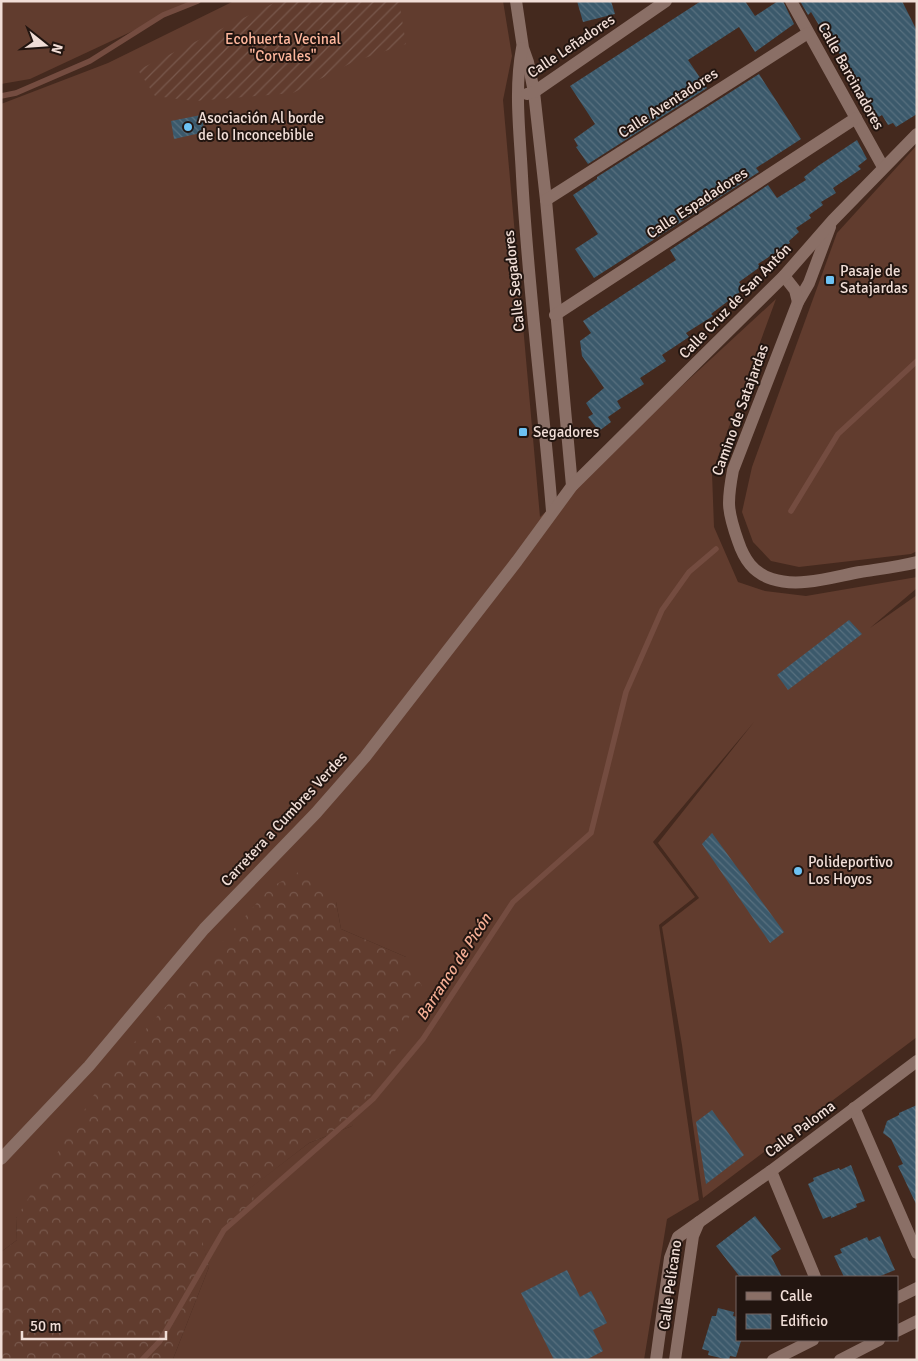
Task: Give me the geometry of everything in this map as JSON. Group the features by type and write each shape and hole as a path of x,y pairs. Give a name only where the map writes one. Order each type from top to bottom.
{"street":[{"name":"Calle Segadores","path":"516,1 522,48 518,95 524,212 552,511"},
{"name":"Calle Leñadores","path":"518,95 534,92 666,1"},
{"name":"Calle Barcinadores","path":"791,1 883,167"},
{"name":"Calle Aventadores","path":"546,200 808,33"},
{"name":"Calle Segadores","path":"522,48 528,62 534,92 546,200 572,486"},
{"name":"Calle Espadadores","path":"555,315 856,118"},
{"name":"Calle Cruz de San Antón","path":"572,486 784,276 833,220 917,134"},
{"name":"Camino de Satajardas","path":"833,220 809,283 798,302 733,470 728,497 729,512 743,556 756,571 772,579 790,583 818,580 917,562"},
{"path":"796,262 809,283"},
{"path":"784,276 795,290 798,302"},
{"name":"Carretera a Cumbres Verdes","path":"1,1159 89,1066 204,929 316,813 358,764 517,561 572,486"},
{"name":"Calle Paloma","path":"700,1220 771,1171 917,1060"},
{"path":"854,1108 917,1253"},
{"path":"771,1171 815,1276"},
{"name":"Calle Pelícano","path":"656,1360 670,1258 678,1237 700,1220"},
{"name":"Calle Pelícano","path":"675,1360 693,1236 700,1220"},
{"path":"898,1298 917,1288"},
{"path":"898,1330 917,1320"},
{"path":"773,1360 811,1341"},
{"path":"846,1358 877,1341"}],"green space":[{"path":"1,1 197,1 30,79 1,84"},
{"path":"234,1 503,1 512,56 503,100 540,517 776,299 712,473 714,527 738,582 765,591 806,596 917,577 917,588 870,628 917,595 917,1037 703,1198 682,1045 662,927 699,898 658,843 754,722 653,842 695,897 659,925 699,1200 667,1219 644,1360 169,1360 173,1359 209,1267 199,1232 247,1190 309,1143 352,1126 406,957 341,929 336,902 16,1218 17,1240 1,1252 1,104 108,63"},
{"name":"Ecohuerta Vecinal \"Corvales\"","path":"278,1 399,1 406,44 353,62 293,93 195,101 155,96 138,70"},
{"path":"917,145 917,551 911,554 799,567 771,561 753,542 742,512 752,467 837,233"},
{"path":"306,868 336,902 341,929 406,957 422,986 391,1061 352,1126 309,1143 248,1190 258,1204 255,1216 200,1232 209,1267 173,1359 1,1360 1,1252 17,1240 16,1218 109,1071 271,887"}],"building":[{"path":"577,1 611,1 615,14 583,22"},
{"path":"701,1 745,1 755,16 778,1 783,1 794,24 755,52 739,27 688,60 707,88 588,164 576,147 578,146 574,139 595,124 570,86"},
{"path":"800,1 902,1 917,31 917,114 896,127 893,123 888,125 882,115 877,118 832,41 829,42 811,12 808,15"},
{"path":"759,74 801,139 756,168 759,172 594,278 575,249 598,234 573,195 597,179 597,177"},
{"name":"Asociación Al borde de lo Inconcebible","path":"201,115 205,132 174,139 171,121"},
{"path":"857,140 867,159 858,166 861,169 833,188 836,193 821,202 823,205 809,215 811,218 796,228 799,232 789,241 790,243 758,264 760,267 739,282 744,289 711,314 713,316 686,333 689,337 662,355 666,361 640,378 644,384 617,401 621,408 608,417 611,422 599,431 588,417 593,414 586,403 604,388 582,356 580,341 591,333 583,321 676,260 670,250 768,185 777,198 806,180 804,177 818,166"},
{"path":"849,620 862,634 788,690 777,675"},
{"path":"712,833 784,932 770,943 702,844"},
{"path":"917,1105 917,1206 898,1166 903,1164 891,1139 883,1133 887,1121"},
{"path":"712,1110 744,1155 706,1184 696,1122"},
{"path":"851,1165 865,1201 856,1204 857,1207 831,1218 831,1216 823,1219 808,1184 814,1181 813,1178"},
{"path":"755,1216 781,1249 771,1256 781,1276 739,1276 716,1246"},
{"path":"880,1236 895,1270 880,1276 844,1276 834,1256 842,1253 840,1249 867,1237 869,1241"},
{"path":"567,1270 580,1297 591,1291 607,1323 593,1330 603,1351 586,1360 554,1360 521,1293"},
{"path":"718,1308 734,1312 733,1316 736,1317 736,1341 741,1341 736,1357 730,1356 729,1360 708,1355 709,1351 702,1349 712,1316 716,1316"}],"waterway":[{"path":"1,96 16,93 90,61 163,15 198,1"},
{"name":"Barranco de Picón","path":"791,511 838,434 917,361"},
{"name":"Barranco de Picón","path":"142,1360 160,1341 224,1230 373,1099 423,1039 513,902 591,833 626,692 662,610 689,572 716,549"}],"place":[{"name":"Asociación Al borde de lo Inconcebible","path":"188,127"},
{"name":"Pasaje de Satajardas","path":"830,280"},
{"name":"Segadores","path":"523,432"},
{"name":"Polideportivo Los Hoyos","path":"798,871"}]}
